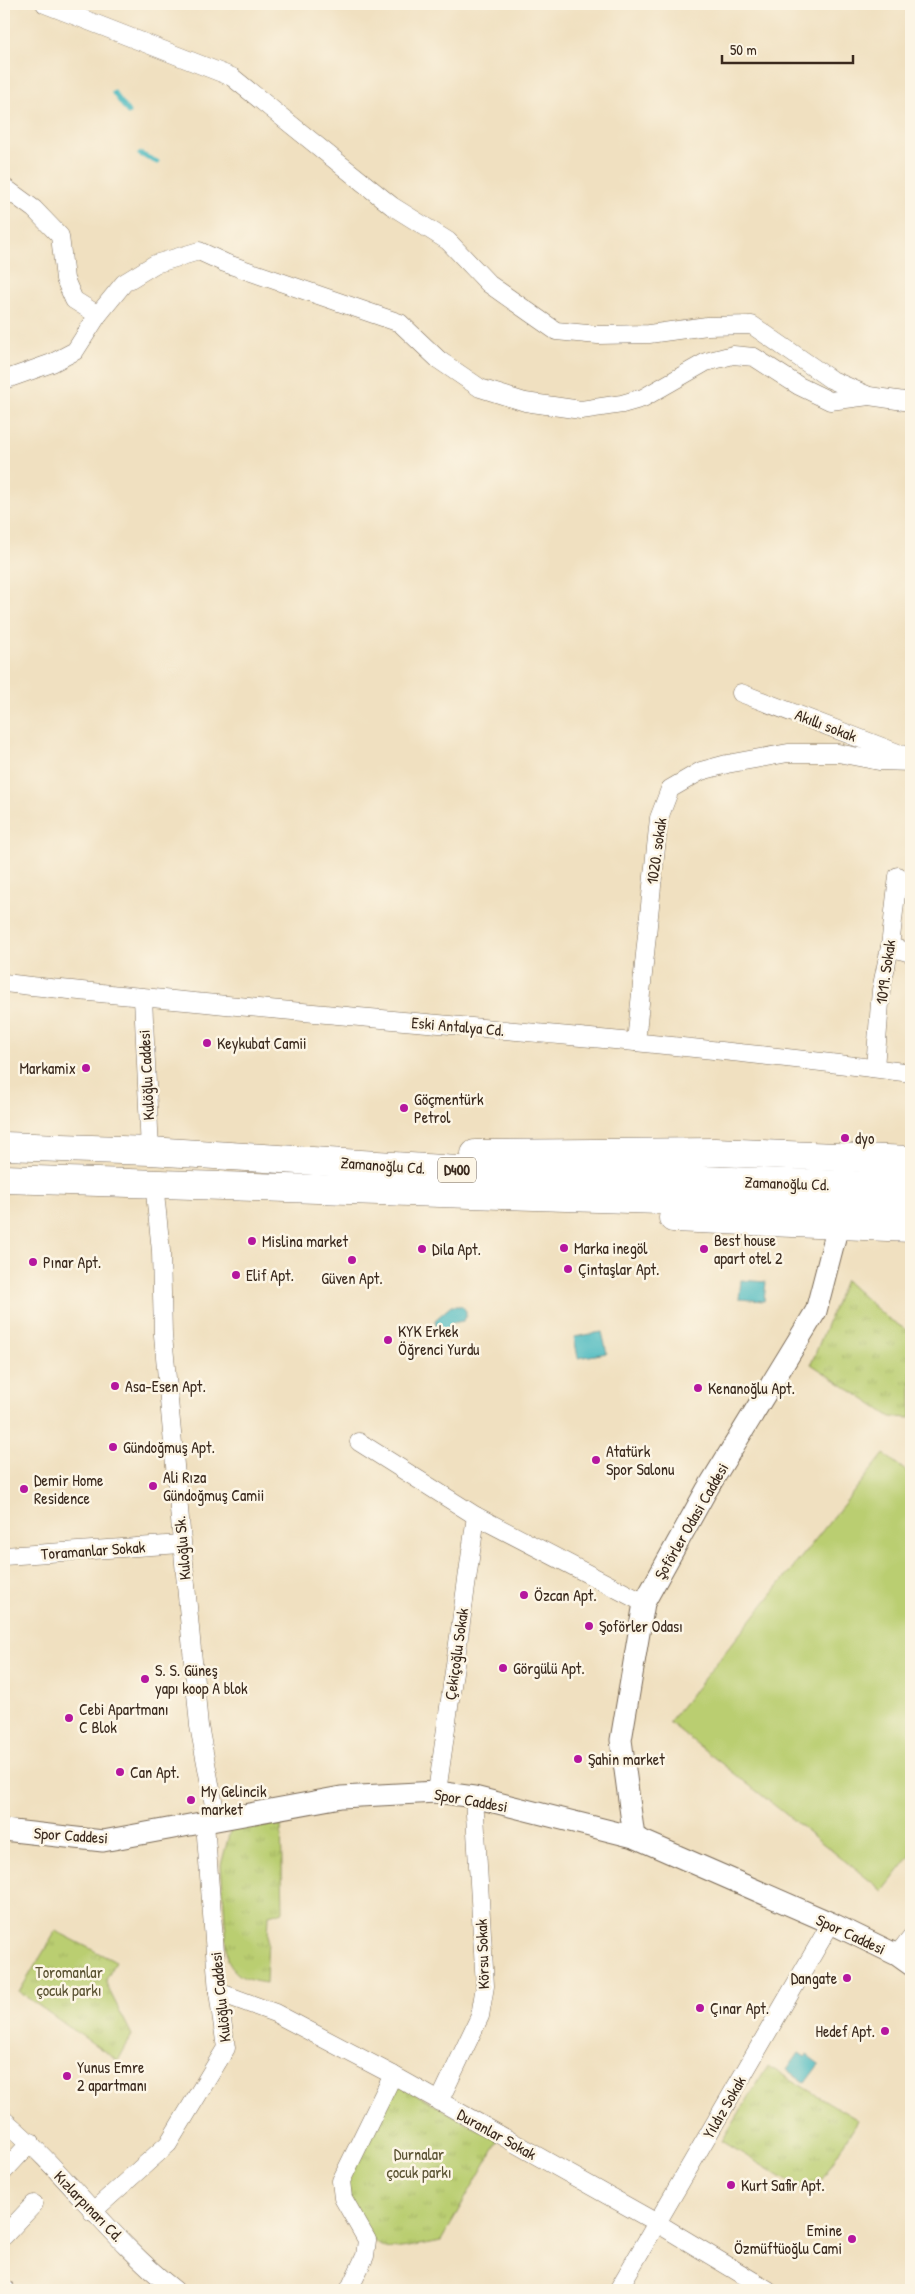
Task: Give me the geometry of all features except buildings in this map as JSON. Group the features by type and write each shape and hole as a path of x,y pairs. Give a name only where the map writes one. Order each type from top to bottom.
{"highway":[{"name":"Zamanoğlu Cd.","path":"4,1146 150,1151 523,1174 911,1187"},
{"path":"343,1162 407,1153 716,1152 911,1160"},
{"name":"Zamanoğlu Cd.","path":"4,1179 911,1208"},
{"path":"378,1190 504,1208 838,1226 911,1228"}],"street":[{"path":"45,4 232,77 392,206 448,241 489,284 556,331 598,335 649,334 707,326 752,325 830,379 869,396 911,402"},
{"path":"4,187 34,209 60,236 65,279 74,300 98,315"},
{"path":"4,380 52,363 75,351 98,315 124,283 155,264 199,251 225,263 400,323 439,360 480,388 525,402 581,410 622,404 643,398 706,362 733,354 754,357 799,386 830,401 869,396"},
{"name":"Akıllı sokak","path":"741,693 911,758"},
{"name":"1020. sokak","path":"636,1042 659,818 670,789 701,771 727,764 788,753 838,753 879,761 911,762"},
{"name":"1019. Sokak","path":"875,1068 881,990 890,947 898,876"},
{"path":"890,947 911,953"},
{"name":"Eski Antalya Cd.","path":"4,983 142,998 636,1042 911,1073"},
{"name":"Kulöğlu Caddesi","path":"142,998 150,1151"},
{"name":"Kuloğlu Sk.","path":"154,1183 161,1251 164,1335 181,1544 199,1726 211,1822"},
{"name":"Şoförler Odasi Caddesi","path":"634,1837 621,1740 644,1603 706,1491 816,1311 838,1226"},
{"path":"359,1442 476,1516 644,1603"},
{"name":"Çekiçoğlu Sokak","path":"437,1792 476,1516"},
{"name":"Toramanlar Sokak","path":"4,1556 181,1544"},
{"name":"Spor Caddesi","path":"4,1830 104,1841 341,1797 437,1792 474,1797 634,1837 831,1924 904,1960"},
{"name":"Körsu Sokak","path":"439,2102 480,2016 485,1986 474,1797"},
{"name":"Kulöğlu Caddesi","path":"92,2212 168,2144 226,2048 218,1992 211,1822"},
{"name":"Yıldız Sokak","path":"618,2290 831,1924"},
{"path":"904,1960 911,1936"},
{"name":"Duranlar Sokak","path":"218,1992 275,2013 393,2075 657,2223 768,2290"},
{"path":"349,2290 365,2256 367,2240 343,2198 341,2181 393,2075"},
{"name":"Kızlarpınarı Cd.","path":"4,2120 30,2142 92,2212 166,2288"},
{"path":"4,2171 30,2142"},
{"path":"4,2236 34,2204"}],"green space":[{"path":"845,1280 886,1317 911,1333 911,1418 891,1417 811,1364"},
{"path":"884,1454 911,1475 911,1855 883,1891 669,1722"},
{"path":"281,1821 283,1911 269,1915 266,1983 253,1981 239,1975 228,1961 221,1865 231,1827"},
{"name":"Toromanlar çocuk parkı","path":"56,1931 116,1962 106,1980 107,1986 132,2035 118,2061 19,1992"},
{"path":"768,2066 858,2120 812,2196 722,2141"},
{"name":"Durnalar çocuk parkı","path":"395,2082 498,2141 441,2241 390,2249 378,2244 365,2230 350,2200 346,2182"}],"water":[{"path":"741,1280 766,1282 764,1301 739,1299"},
{"path":"451,1306 462,1306 466,1311 466,1317 463,1321 452,1323 448,1330 437,1329 435,1320"},
{"path":"602,1332 607,1353 578,1358 574,1337"},
{"path":"799,2053 805,2057 807,2055 819,2064 805,2083 787,2070"}],"waterway":[{"path":"114,93 128,112"},
{"path":"140,154 157,162"}],"place":[{"name":"Keykubat Camii","path":"207,1043"},
{"name":"Markamix","path":"86,1068"},
{"name":"Göçmentürk Petrol","path":"404,1108"},
{"name":"dyo","path":"845,1138"},
{"name":"Mislina market","path":"252,1241"},
{"name":"Marka inegöl","path":"564,1248"},
{"name":"Dila Apt.","path":"422,1249"},
{"name":"Best house apart otel 2","path":"704,1249"},
{"name":"Güven Apt.","path":"352,1260"},
{"name":"Pınar Apt.","path":"33,1262"},
{"name":"Çintaşlar Apt.","path":"568,1269"},
{"name":"Elif Apt.","path":"236,1275"},
{"name":"KYK Erkek Öğrenci Yurdu","path":"388,1340"},
{"name":"Asa-Esen Apt.","path":"115,1386"},
{"name":"Kenanoğlu Apt.","path":"698,1388"},
{"name":"Gündoğmuş Apt.","path":"113,1447"},
{"name":"Atatürk Spor Salonu","path":"596,1460"},
{"name":"Ali Rıza Gündoğmuş Camii","path":"153,1486"},
{"name":"Demir Home Residence","path":"24,1489"},
{"name":"Özcan Apt.","path":"524,1595"},
{"name":"Şoförler Odası","path":"589,1626"},
{"name":"Görgülü Apt.","path":"503,1668"},
{"name":"S. S. Güneş yapı koop A blok","path":"145,1679"},
{"name":"Cebi Apartmanı C Blok","path":"69,1718"},
{"name":"Şahin market","path":"578,1759"},
{"name":"Can Apt.","path":"120,1772"},
{"name":"My Gelincik market","path":"191,1800"},
{"name":"Dangate","path":"847,1978"},
{"name":"Çınar Apt.","path":"700,2008"},
{"name":"Hedef Apt.","path":"885,2031"},
{"name":"Yunus Emre 2 apartmanı","path":"67,2076"},
{"name":"Kurt Safir Apt.","path":"731,2185"},
{"name":"Emine Özmüftüoğlu Cami","path":"852,2239"}]}
